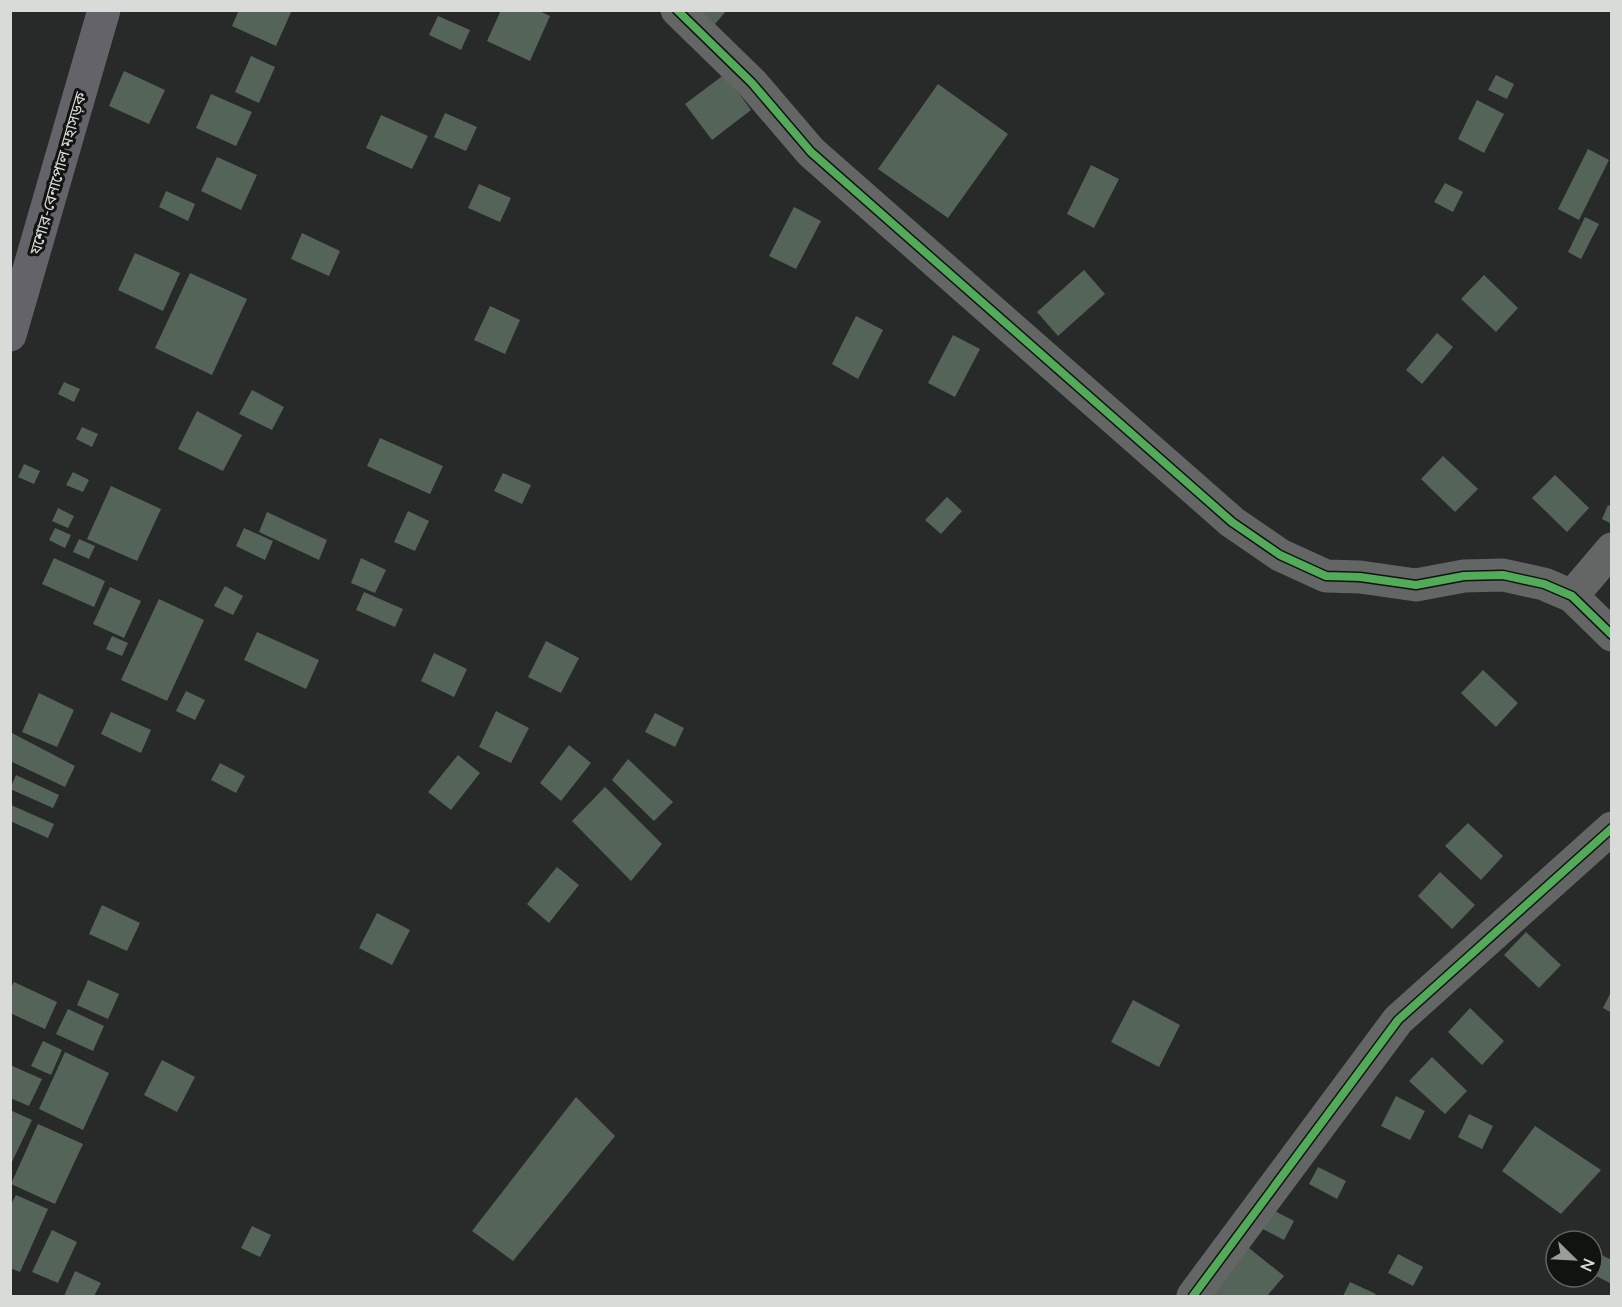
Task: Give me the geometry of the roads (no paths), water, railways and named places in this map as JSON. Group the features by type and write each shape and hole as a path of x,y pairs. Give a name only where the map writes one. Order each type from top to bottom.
{"highway":[{"name":"যশোর-বেনাপোল মহাসড়ক","path":"10,335 104,10"}],"street":[{"path":"677,10 752,84 811,152 1232,522 1280,555 1326,576 1360,577 1416,585 1464,576 1503,575 1544,584 1572,596 1611,635"},
{"path":"1572,596 1611,549"},
{"path":"1193,1296 1398,1020 1611,828"}]}
